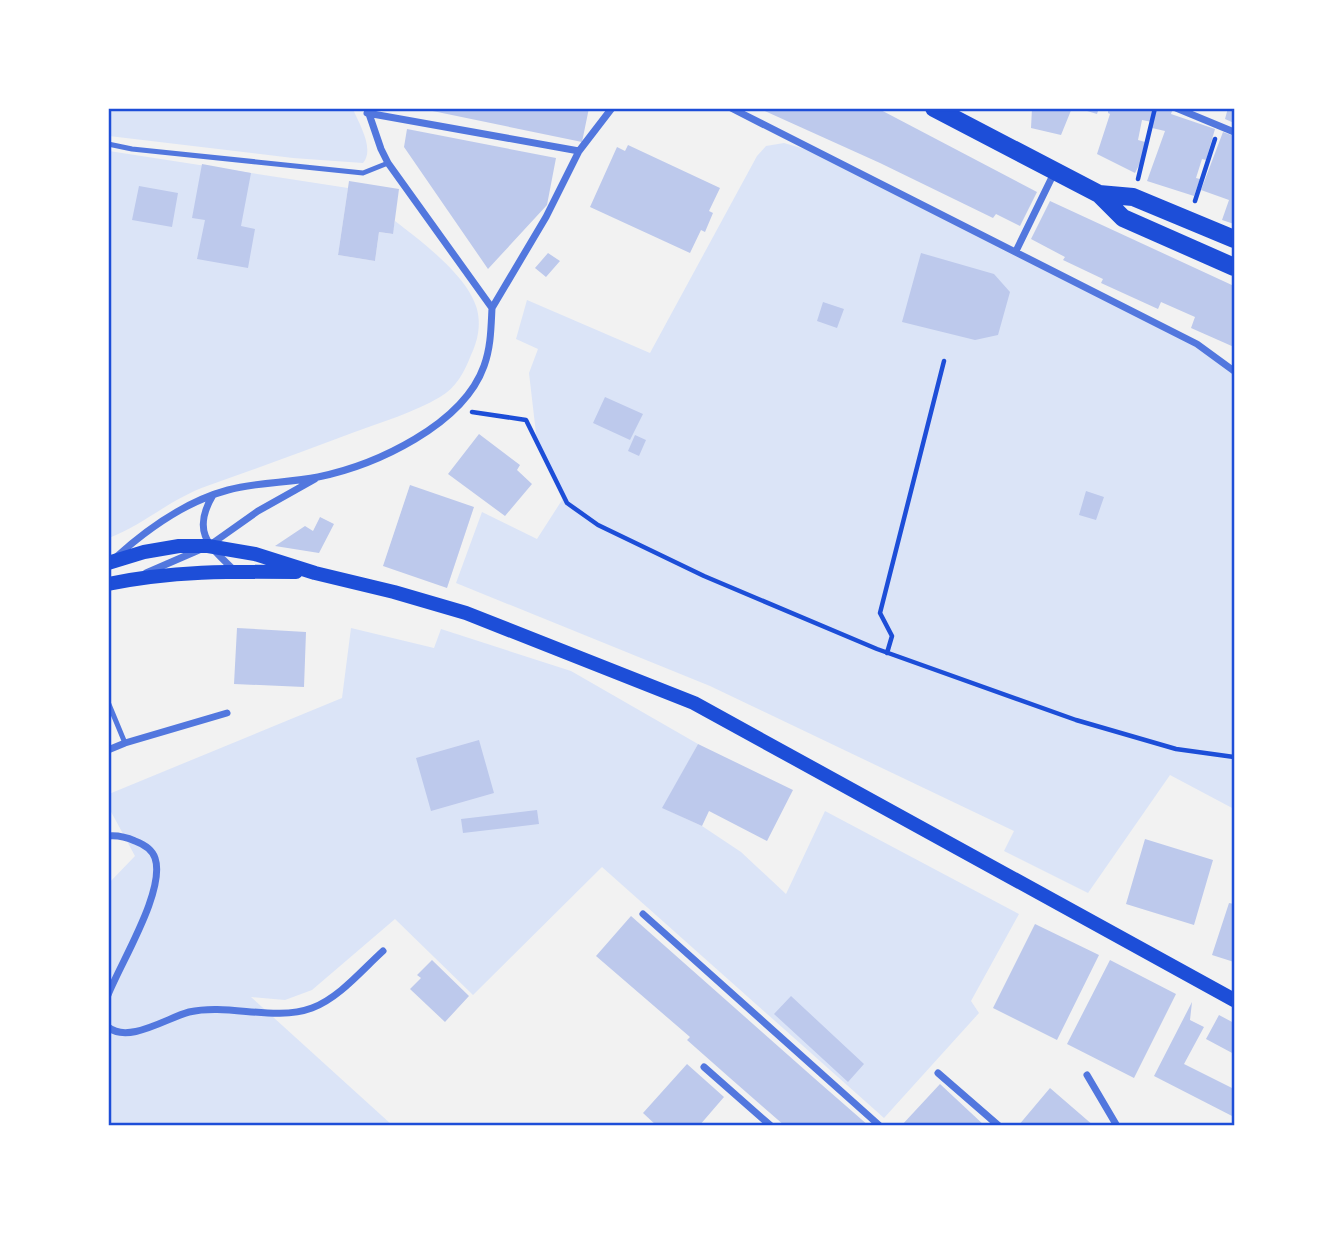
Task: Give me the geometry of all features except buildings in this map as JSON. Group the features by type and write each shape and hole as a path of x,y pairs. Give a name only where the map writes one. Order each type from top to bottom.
{"main road":[{"path":"934,108 1099,194 1123,218 1234,267"},
{"path":"1099,194 1133,197 1234,239"},
{"path":"108,563 144,552 179,546 208,546 255,554 315,573 466,612 694,703 1234,1000"},
{"path":"108,584 136,578 235,571 315,573"}],"street":[{"path":"108,563 155,525 213,495 231,489 319,477 351,468 400,446 448,416 477,382 484,367 489,351 492,308 546,217 579,151 612,108"},
{"path":"732,108 1197,344 1234,371"},
{"path":"1176,108 1234,132"},
{"path":"367,111 579,151"},
{"path":"367,111 388,163 492,308"},
{"path":"1016,251 1055,171"},
{"path":"136,578 208,546 258,511 319,477"},
{"path":"213,495 206,508 203,523 208,546 235,571"},
{"path":"108,750 227,713"},
{"path":"108,836 124,837 149,849 155,856 156,867 154,893 108,995"},
{"path":"643,914 880,1125"},
{"path":"108,1027 119,1034 125,1034 188,1012 212,1009 296,1013 314,1007 336,993 383,951"},
{"path":"704,1068 771,1125"},
{"path":"938,1073 999,1125"},
{"path":"1087,1075 1117,1125"}],"lane":[{"path":"108,144 132,149 363,173 388,163"},
{"path":"108,702 125,743"}],"path":[{"path":"1133,197 1148,146 1155,108"},
{"path":"1189,220 1215,141"},
{"path":"887,653 892,636 880,613 944,361"},
{"path":"459,406 463,411 526,420 567,503 598,525 704,576 887,653 1076,720 1176,749 1234,757"}],"shaded area":[{"path":"109,108 353,109 365,136 366,157 363,163 293,158 109,136"},
{"path":"784,143 818,153 1197,344 1234,371 1234,809 1170,775 1088,893 1004,851 1014,831 710,686 456,583 482,512 537,539 564,497 537,442 529,373 538,349 516,339 527,300 650,353 757,156 766,146"},
{"path":"109,151 348,188 338,255 375,261 379,232 392,234 395,221 442,260 472,297 477,309 478,332 459,379 446,393 419,408 194,491 109,538"},
{"path":"351,628 434,648 441,629 571,671 698,744 663,808 702,826 741,852 786,894 825,811 1019,914 971,1001 979,1013 884,1118 602,867 473,995 395,919 312,990 285,1000 251,997 392,1125 112,1126 108,1116 108,884 135,856 109,808 109,794 342,698"}]}
